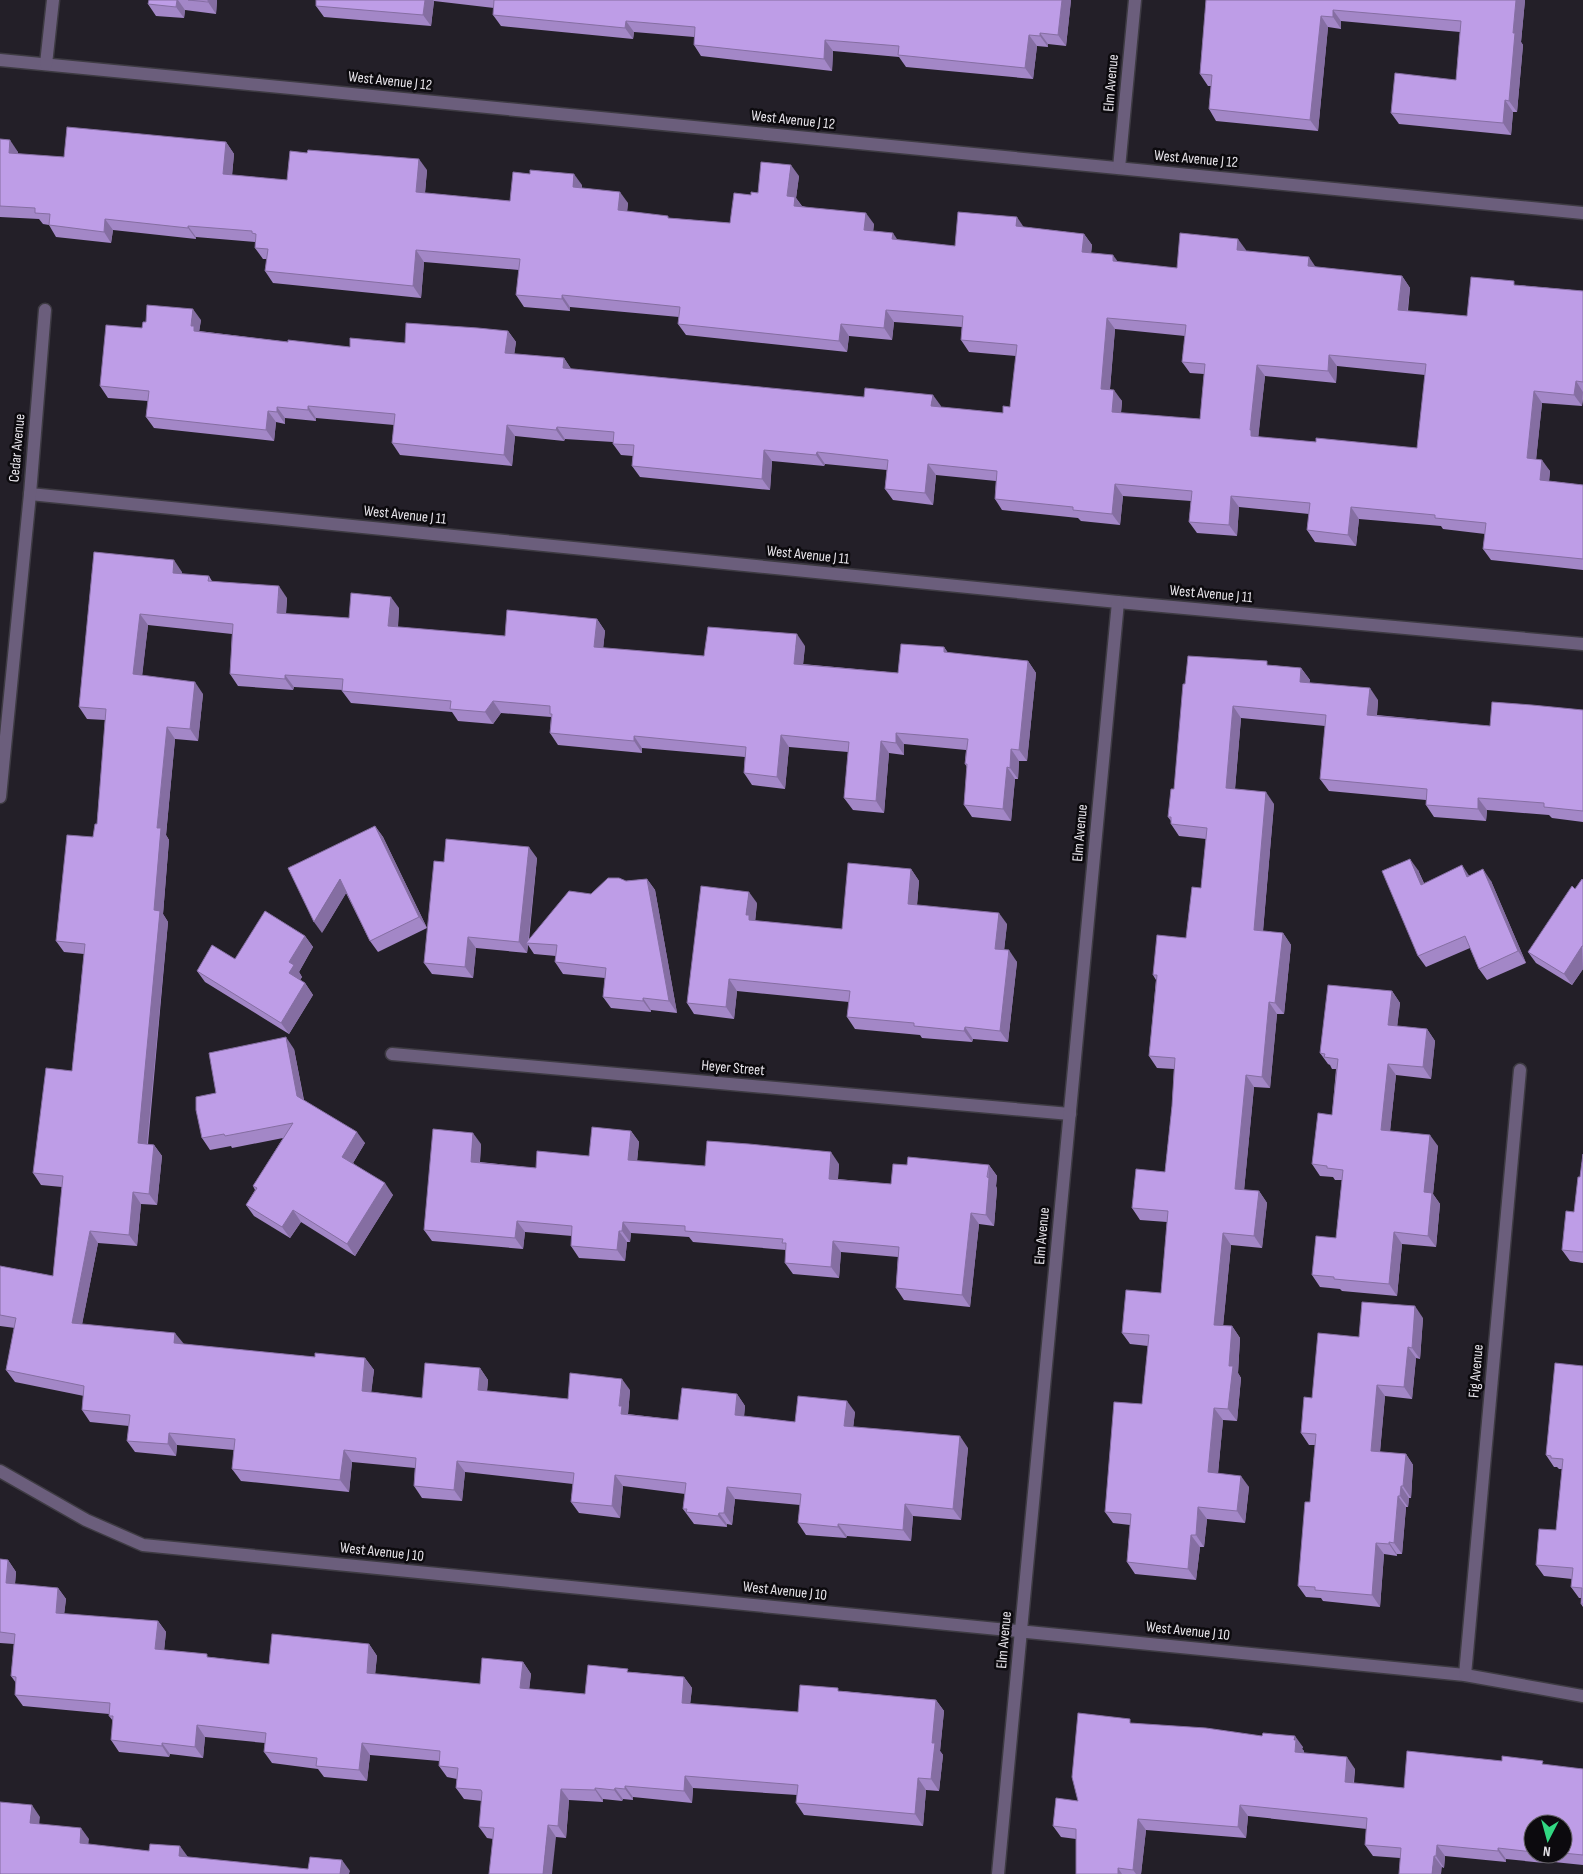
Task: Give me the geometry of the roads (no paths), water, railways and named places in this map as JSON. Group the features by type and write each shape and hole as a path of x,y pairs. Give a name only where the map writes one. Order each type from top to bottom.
{"street":[{"path":"46,64 53,0"},
{"name":"Elm Avenue","path":"1119,168 1134,0"},
{"name":"West Avenue J 12","path":"0,60 1583,213"},
{"name":"Cedar Avenue","path":"0,798 30,494 45,310"},
{"name":"West Avenue J 11","path":"30,494 1118,602 1583,644"},
{"name":"Elm Avenue","path":"998,1874 1118,602"},
{"name":"Heyer Street","path":"392,1054 1070,1114"},
{"name":"Fig Avenue","path":"1465,1675 1520,1070"},
{"name":"West Avenue J 10","path":"0,1471 86,1520 143,1545 1465,1675 1583,1696"}]}
